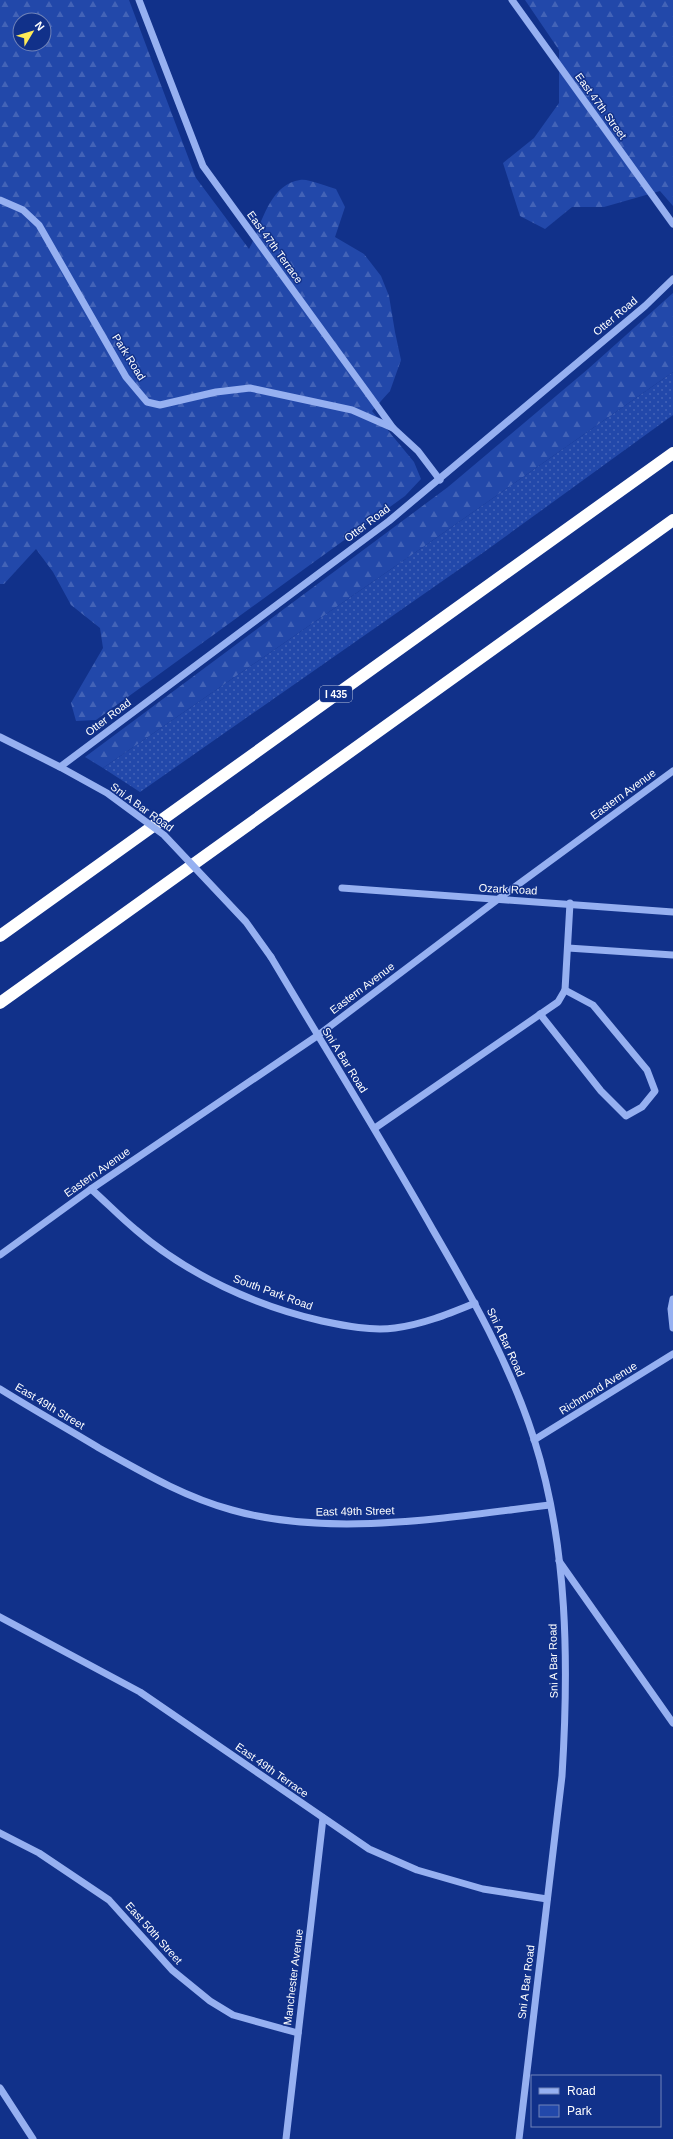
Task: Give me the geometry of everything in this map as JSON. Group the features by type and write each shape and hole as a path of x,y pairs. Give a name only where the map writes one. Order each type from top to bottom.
{"highway":[{"name":"I 435","path":"0,936 673,453"},
{"path":"0,1003 673,520"}],"street":[{"name":"East 47th Terrace","path":"139,0 203,166 393,428 418,451 440,480"},
{"name":"East 47th Street","path":"512,0 673,224"},
{"name":"Park Road","path":"0,200 23,210 40,225 126,377 147,402 160,405 216,392 250,388 352,410 393,428"},
{"name":"Otter Road","path":"60,767 389,521 440,480 644,306 673,279"},
{"name":"Sni A Bar Road","path":"0,737 60,767 107,793 164,834 246,922 270,957 317,1036 375,1128 475,1303 510,1372 534,1440 550,1505 559,1561 565,1632 565,1722 562,1776 519,2139"},
{"name":"Eastern Avenue","path":"0,1255 91,1189 317,1036 497,900 673,771"},
{"name":"Ozark Road","path":"342,888 497,900 570,903 673,912"},
{"path":"375,1128 558,1002 565,990 570,903"},
{"path":"568,948 673,955"},
{"path":"540,1014 600,1091 626,1116 642,1107 655,1091 646,1070 593,1005 565,990"},
{"name":"South Park Road","path":"91,1189 136,1231 184,1265 235,1292 297,1315 352,1327 393,1328 434,1321 475,1303"},
{"path":"673,1299 671,1309 673,1328"},
{"name":"Richmond Avenue","path":"534,1440 673,1354"},
{"name":"East 49th Street","path":"0,1389 146,1475 188,1496 233,1511 285,1521 338,1524 450,1518 550,1505"},
{"path":"559,1561 673,1723"},
{"name":"East 49th Terrace","path":"0,1617 140,1692 369,1849 417,1870 484,1889 547,1899"},
{"name":"Manchester Avenue","path":"286,2139 323,1818"},
{"name":"East 50th Street","path":"0,1833 40,1853 109,1900 172,1970 210,2001 233,2016 298,2033"},
{"path":"0,2088 33,2139"}],"green space":[{"path":"0,0 129,0 196,178 249,249 262,218 273,198 289,183 300,180 312,181 336,189 345,207 335,237 364,254 381,276 389,296 401,360 390,391 372,411 414,462 421,479 405,496 96,720 76,721 71,703 103,648 100,628 71,605 53,572 36,549 4,584 0,584"},
{"path":"525,0 673,0 673,206 660,191 604,207 572,207 545,229 520,216 503,163 534,138 559,103 559,50"},
{"path":"673,293 673,372 103,768 85,757 448,487 588,369"},
{"path":"673,372 673,415 484,552 140,792 103,768 426,545"}]}
